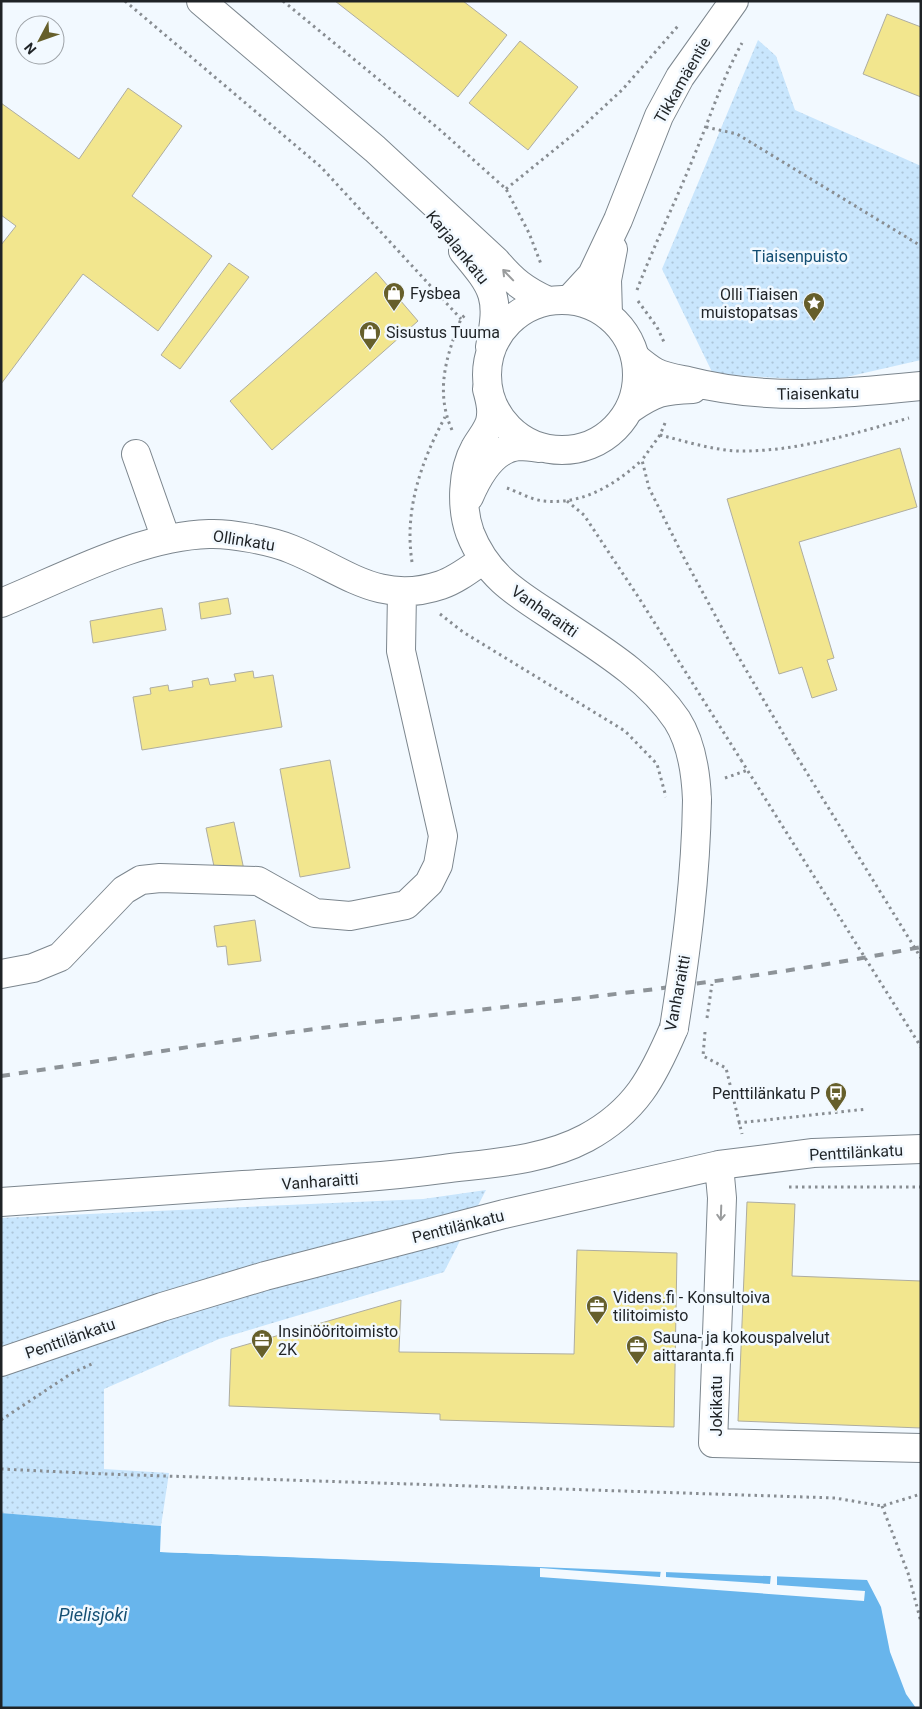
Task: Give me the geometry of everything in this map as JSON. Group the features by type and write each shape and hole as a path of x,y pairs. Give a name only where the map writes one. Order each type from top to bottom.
{"street":[{"name":"Karjalankatu","path":"201,1 375,150 482,273 501,284 559,300"},
{"name":"Tikkamäentie","path":"559,300 592,275 618,220 659,116 680,77 734,1"},
{"name":"Tikkamäentie","path":"608,315 607,280 618,220"},
{"name":"Karjalankatu","path":"487,361 501,284"},
{"path":"475,465 518,446 566,451 592,445 615,431 630,409 638,385 636,358 626,334 608,315 590,305 559,300 520,312 499,333 487,361 488,389 497,415 515,435 539,448"},
{"name":"Tiaisenkatu","path":"636,358 671,384 768,394 842,394 921,386"},
{"path":"630,409 651,394 671,384"},
{"name":"Vanharaitti","path":"1,1202 390,1176 503,1161 551,1152 586,1138 611,1123 634,1102 655,1071 674,1028 692,900 697,800 692,758 678,721 654,692 622,665 520,596 483,560 470,532 465,505 475,465 492,416 488,389"},
{"path":"136,454 166,540"},
{"name":"Ollinkatu","path":"1,603 142,545 208,534 245,538 288,548 378,590 411,591 442,585 483,560"},
{"path":"1,974 33,968 60,957 124,890 141,880 160,878 258,881 315,913 350,916 406,905 429,883 438,865 443,836 400,651 411,591"},
{"name":"Penttilänkatu","path":"4,1360 162,1307 264,1276 504,1214 719,1165 813,1153 921,1149"},
{"name":"Jokikatu","path":"719,1165 722,1198 713,1443 921,1448"}],"path":[{"path":"125,1 321,167 461,319"},
{"path":"283,1 439,129 506,189 529,233 544,269 527,270 501,284 461,319 447,354 442,387 446,417 456,439 475,465 507,488 542,501 566,501 590,494 612,484 642,460 660,435 670,407 671,384 668,350 657,327 634,298 650,256 706,128 723,82 745,39"},
{"path":"506,189 580,129 623,89 681,23"},
{"path":"706,128 737,134 921,246"},
{"path":"446,417 430,446 417,479 411,516 411,591 463,632 625,731 657,764 666,801"},
{"path":"660,435 705,447 746,452 793,447 912,418"},
{"path":"642,460 650,488 683,556 728,639 794,752 921,958"},
{"path":"566,501 584,515 637,595 921,1047"},
{"path":"725,785 724,779 748,770"},
{"path":"705,1029 703,1056 726,1068 738,1123 867,1109"},
{"path":"783,1187 921,1187"},
{"path":"1,1420 72,1373 99,1361"},
{"path":"1,1469 835,1498 882,1506 921,1494"},
{"path":"882,1506 908,1573 921,1622"}],"green space":[{"name":"Tiaisenpuisto","path":"758,40 776,56 795,110 921,166 921,360 829,381 713,374 662,269"},
{"path":"486,1190 444,1272 219,1339 104,1389 104,1469 169,1473 161,1526 1,1513 1,1218 423,1199"}],"water":[{"name":"Pielisjoki","path":"1,1513 161,1526 161,1552 867,1580 881,1607 890,1652 906,1694 916,1708 1,1708"}],"pier":[{"path":"161,1524 163,1526 163,1550 528,1564 528,1566 160,1552"},
{"path":"540,1568 660,1577 661,1569 666,1569 666,1577 770,1584 771,1574 777,1574 777,1585 865,1591 864,1601 540,1577"}],"building":[{"path":"335,1 463,1 507,35 458,97"},
{"path":"887,14 921,27 921,97 863,74"},
{"path":"520,41 578,87 528,150 469,103"},
{"path":"128,88 182,126 132,196 212,256 158,331 83,274 1,384 1,245 16,226 1,215 1,103 79,159"},
{"path":"229,263 249,277 180,369 161,355"},
{"path":"376,272 418,321 272,450 230,401"},
{"path":"900,448 917,507 799,542 834,658 827,660 837,690 812,698 802,667 779,674 727,499"},
{"path":"228,598 231,614 201,619 199,603"},
{"path":"162,608 166,630 93,643 90,621"},
{"path":"253,671 254,678 273,675 282,727 142,750 133,697 151,694 150,688 168,685 169,691 193,687 192,681 208,678 210,685 236,681 234,674"},
{"path":"330,760 350,868 300,877 280,769"},
{"path":"234,822 244,870 216,876 206,828"},
{"path":"255,920 261,961 228,965 226,946 217,947 214,926"},
{"path":"747,1202 795,1204 792,1276 921,1281 921,1428 738,1421"},
{"path":"577,1250 677,1253 674,1427 440,1420 440,1414 229,1406 231,1349 401,1300 399,1352 574,1354"}],"railway":[{"path":"1,1076 296,1031 704,983 921,947"}],"place":[{"name":"Fysbea","path":"394,312"},
{"name":"Olli Tiaisen muistopatsas","path":"814,322"},
{"name":"Sisustus Tuuma","path":"370,351"},
{"name":"Penttilänkatu P","path":"836,1112"},
{"name":"Videns.fi - Konsultoiva tilitoimisto","path":"597,1325"},
{"name":"Insinööritoimisto 2K","path":"262,1359"},
{"name":"Sauna- ja kokouspalvelut aittaranta.fi","path":"637,1365"}]}
